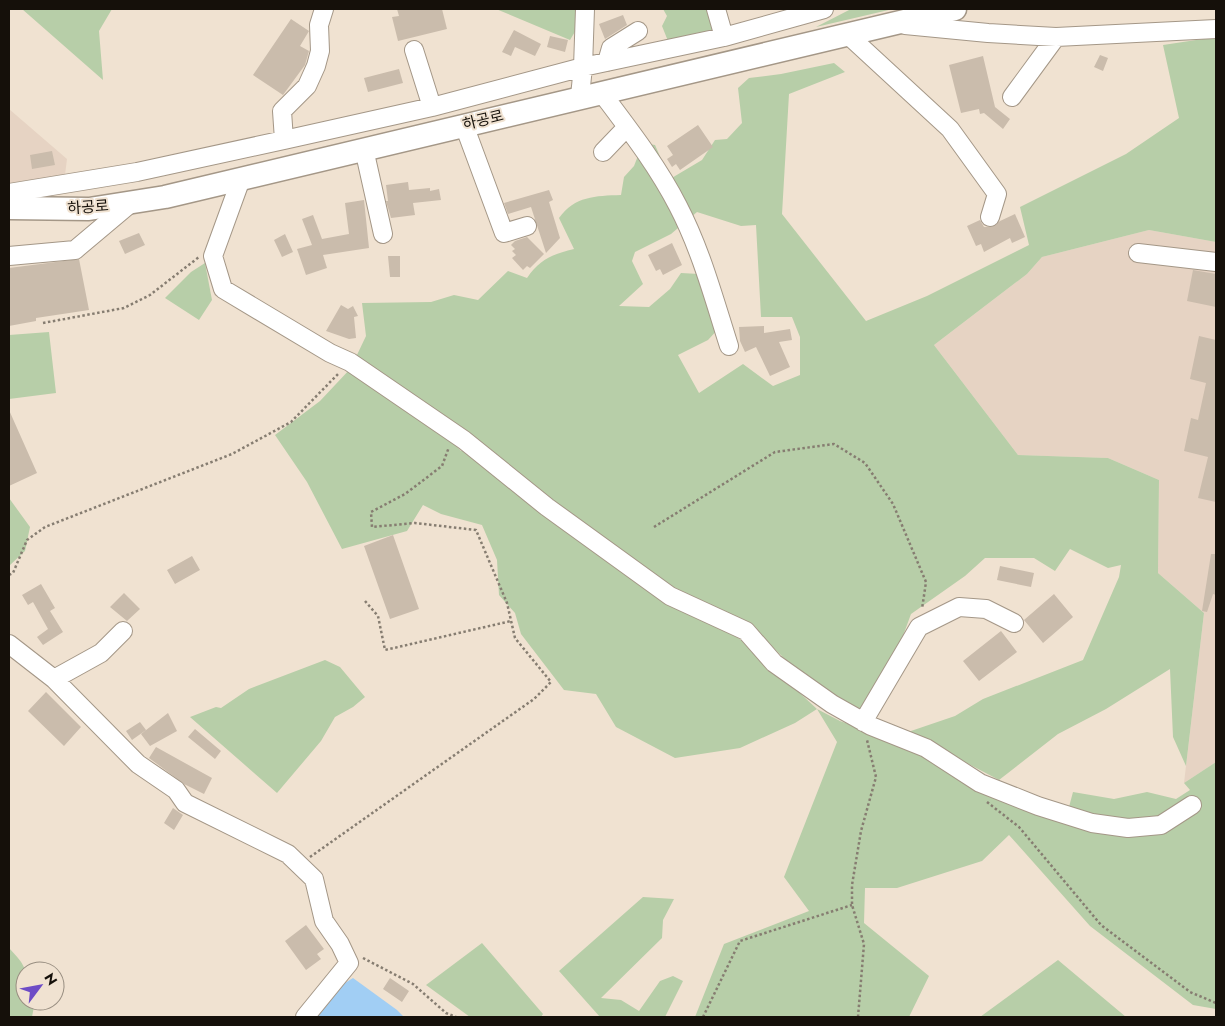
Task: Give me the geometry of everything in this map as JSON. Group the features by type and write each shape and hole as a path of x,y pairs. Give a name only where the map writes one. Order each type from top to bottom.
{"main road":[{"name":"하공로","path":"9,208 89,209 165,197 591,94 955,9"}],"street":[{"path":"284,140 282,111 307,86 316,66 320,51 319,25 324,9"},
{"path":"584,9 584,67 591,94 627,127 678,206 701,260 730,346"},
{"path":"716,9 724,37"},
{"path":"9,193 137,172 432,107 584,67 724,37 824,9"},
{"path":"892,23 988,33 1056,36 1216,29"},
{"path":"607,62 611,48 638,31"},
{"path":"847,34 950,129 997,194 990,217"},
{"path":"1012,97 1056,36"},
{"path":"414,50 432,107"},
{"path":"464,125 504,233 527,226"},
{"path":"603,152 627,127"},
{"path":"364,149 383,234"},
{"path":"241,179 213,256 223,289 330,353 350,362 455,434 547,507 670,596 746,631 774,663 832,704 863,722 926,748 980,783 1038,806 1092,823 1128,828 1161,825 1192,805"},
{"path":"9,256 74,250 132,202"},
{"path":"1138,253 1216,262"},
{"path":"863,722 919,628 959,607 986,609 1014,623"},
{"path":"54,679 101,653 122,631"},
{"path":"9,644 54,679 138,764 176,790 185,803 288,854 314,879 324,921 340,944 349,963 305,1017"}],"path":[{"path":"43,323 124,308 150,295 218,242"},
{"path":"9,575 13,572 27,540 45,527 232,454 291,422 350,362"},
{"path":"299,864 534,699 551,682 515,638 507,603 476,530 415,523 372,527 371,512 404,494 442,466 455,434"},
{"path":"654,527 775,452 834,444 865,463 893,504 926,582 919,628"},
{"path":"365,601 378,616 385,650 511,621"},
{"path":"858,1017 864,944 852,905 852,885 861,831 876,777 863,722"},
{"path":"984,799 1019,827 1101,924 1190,992 1216,1003"},
{"path":"703,1017 740,941 852,905"},
{"path":"340,944 382,969 413,984 446,1013 456,1017"}],"shaded area":[{"path":"9,109 67,159 65,175 9,183"},
{"path":"1149,230 1216,242 1216,762 1184,783 1204,613 1158,573 1159,480 1108,458 1018,455 934,345 1027,274 1042,257"}],"green space":[{"path":"22,9 112,9 99,31 103,80"},
{"path":"496,9 578,9 576,30 570,40"},
{"path":"663,9 712,9 717,30 668,41 662,26 667,16"},
{"path":"851,9 893,9 816,27"},
{"path":"1216,37 1216,242 1149,230 1042,257 1027,274 934,345 1018,455 1108,458 1159,480 1158,573 1204,613 1186,766 1173,737 1170,669 1106,709 1058,734 999,780 908,732 955,716 983,699 1083,660 1119,577 1121,565 1108,568 1070,549 1055,571 1034,558 985,558 965,576 911,614 900,644 859,712 790,664 752,627 662,581 749,646 817,709 795,723 740,748 675,758 616,727 596,694 564,690 521,634 515,613 499,595 497,560 482,525 441,514 423,505 407,531 342,549 307,482 275,435 320,401 351,368 449,438 461,451 483,447 356,357 366,336 362,303 431,302 454,295 478,300 508,271 527,278 547,258 574,249 559,218 565,211 579,201 586,199 621,195 624,177 634,166 643,143 655,145 670,179 702,160 715,140 727,139 742,123 738,88 749,78 781,74 834,63 845,72 789,94 782,214 866,321 927,296 1029,245 1020,207 1126,154 1179,118 1163,45","holes":["697,212 741,226 756,225 761,317 792,317 800,337 800,375 773,386 743,364 699,393 678,355 708,340 720,327 699,274 681,273 670,289 649,307 619,306 643,284 632,261 635,252 671,234"]},
{"path":"205,263 212,300 199,320 165,298 191,272"},
{"path":"49,332 56,393 9,399 9,335"},
{"path":"9,498 30,527 25,551 9,566"},
{"path":"325,660 340,667 365,697 353,707 335,717 321,741 277,793 190,717 216,707 221,708 249,689"},
{"path":"817,709 840,721 891,739 1013,803 1069,807 1073,792 1114,799 1147,792 1176,799 1190,790 1184,783 1216,762 1216,1009 1193,1005 1090,926 1009,835 982,861 897,888 865,888 864,923 929,976 909,1017 695,1017 724,944 809,911 784,877 837,742"},
{"path":"643,897 674,899 663,920 662,938 601,998 621,1000 639,1011 660,981 673,976 683,981 665,1017 600,1017 559,971"},
{"path":"482,943 543,1014 541,1017 470,1017 426,985"},
{"path":"9,948 20,961 15,961 15,1011 33,1011 32,1017 9,1017"},
{"path":"1058,960 1126,1017 980,1017"}],"water":[{"path":"353,978 404,1017 313,1017 337,988"}],"building":[{"path":"397,9 442,9 447,29 398,41 392,17 399,16"},
{"path":"623,15 627,25 605,39 599,24"},
{"path":"291,19 309,31 300,46 309,51 305,65 283,95 253,75"},
{"path":"514,30 541,44 535,56 515,47 511,56 502,52"},
{"path":"550,36 568,40 565,52 547,47"},
{"path":"1100,55 1108,58 1103,71 1094,67"},
{"path":"983,56 995,107 1010,119 1003,129 984,113 980,114 979,109 961,113 949,65"},
{"path":"399,69 403,83 368,92 364,78"},
{"path":"698,125 713,147 680,170 676,164 672,167 667,159 673,155 667,146"},
{"path":"52,151 55,165 32,169 30,155"},
{"path":"408,182 409,190 430,188 430,191 439,189 441,200 413,203 415,215 391,218 386,201 388,201 386,185"},
{"path":"549,190 553,200 549,202 560,238 546,253 531,207 508,214 504,203"},
{"path":"364,200 369,248 323,255 327,268 306,275 297,249 312,245 302,219 313,215 322,239 349,234 345,203"},
{"path":"1015,214 1025,237 1012,243 1010,238 984,252 981,244 976,246 967,226 980,220 984,227 992,227"},
{"path":"139,233 145,245 125,254 119,241"},
{"path":"285,234 293,252 282,257 274,240"},
{"path":"527,237 544,254 530,268 527,266 523,270 512,258 516,255 512,251 515,249 511,245 515,241"},
{"path":"672,243 682,265 663,275 660,269 656,271 648,255"},
{"path":"388,256 400,256 400,277 390,277"},
{"path":"79,259 89,310 36,318 36,321 9,326 9,268"},
{"path":"1193,270 1216,274 1216,307 1187,301"},
{"path":"341,305 348,309 353,306 358,316 354,317 356,338 349,339 326,331"},
{"path":"764,326 764,333 790,329 792,340 779,342 790,367 770,376 756,347 745,352 740,341 739,327"},
{"path":"1199,336 1216,340 1216,502 1198,498 1208,457 1184,451 1191,418 1198,420 1206,383 1190,379"},
{"path":"9,410 37,473 9,486"},
{"path":"393,535 419,609 390,619 364,546"},
{"path":"1211,554 1216,554 1216,595 1213,594 1207,612 1202,611"},
{"path":"192,556 200,570 175,584 167,570"},
{"path":"1000,566 1034,573 1031,587 997,580"},
{"path":"41,584 55,608 50,611 63,632 43,645 37,637 48,629 33,602 28,605 22,595"},
{"path":"124,593 140,609 127,621 110,607"},
{"path":"1054,594 1073,617 1043,643 1024,620"},
{"path":"1001,631 1017,652 979,681 963,661"},
{"path":"46,692 81,727 64,746 28,711"},
{"path":"168,713 177,731 150,746 141,734"},
{"path":"140,722 146,730 132,740 126,731"},
{"path":"195,729 221,751 215,759 188,737"},
{"path":"156,747 212,778 204,794 184,784 149,758"},
{"path":"173,808 183,815 174,830 164,823"},
{"path":"306,925 324,949 317,954 321,959 306,970 285,941"},
{"path":"390,978 409,991 402,1002 383,989"}]}
